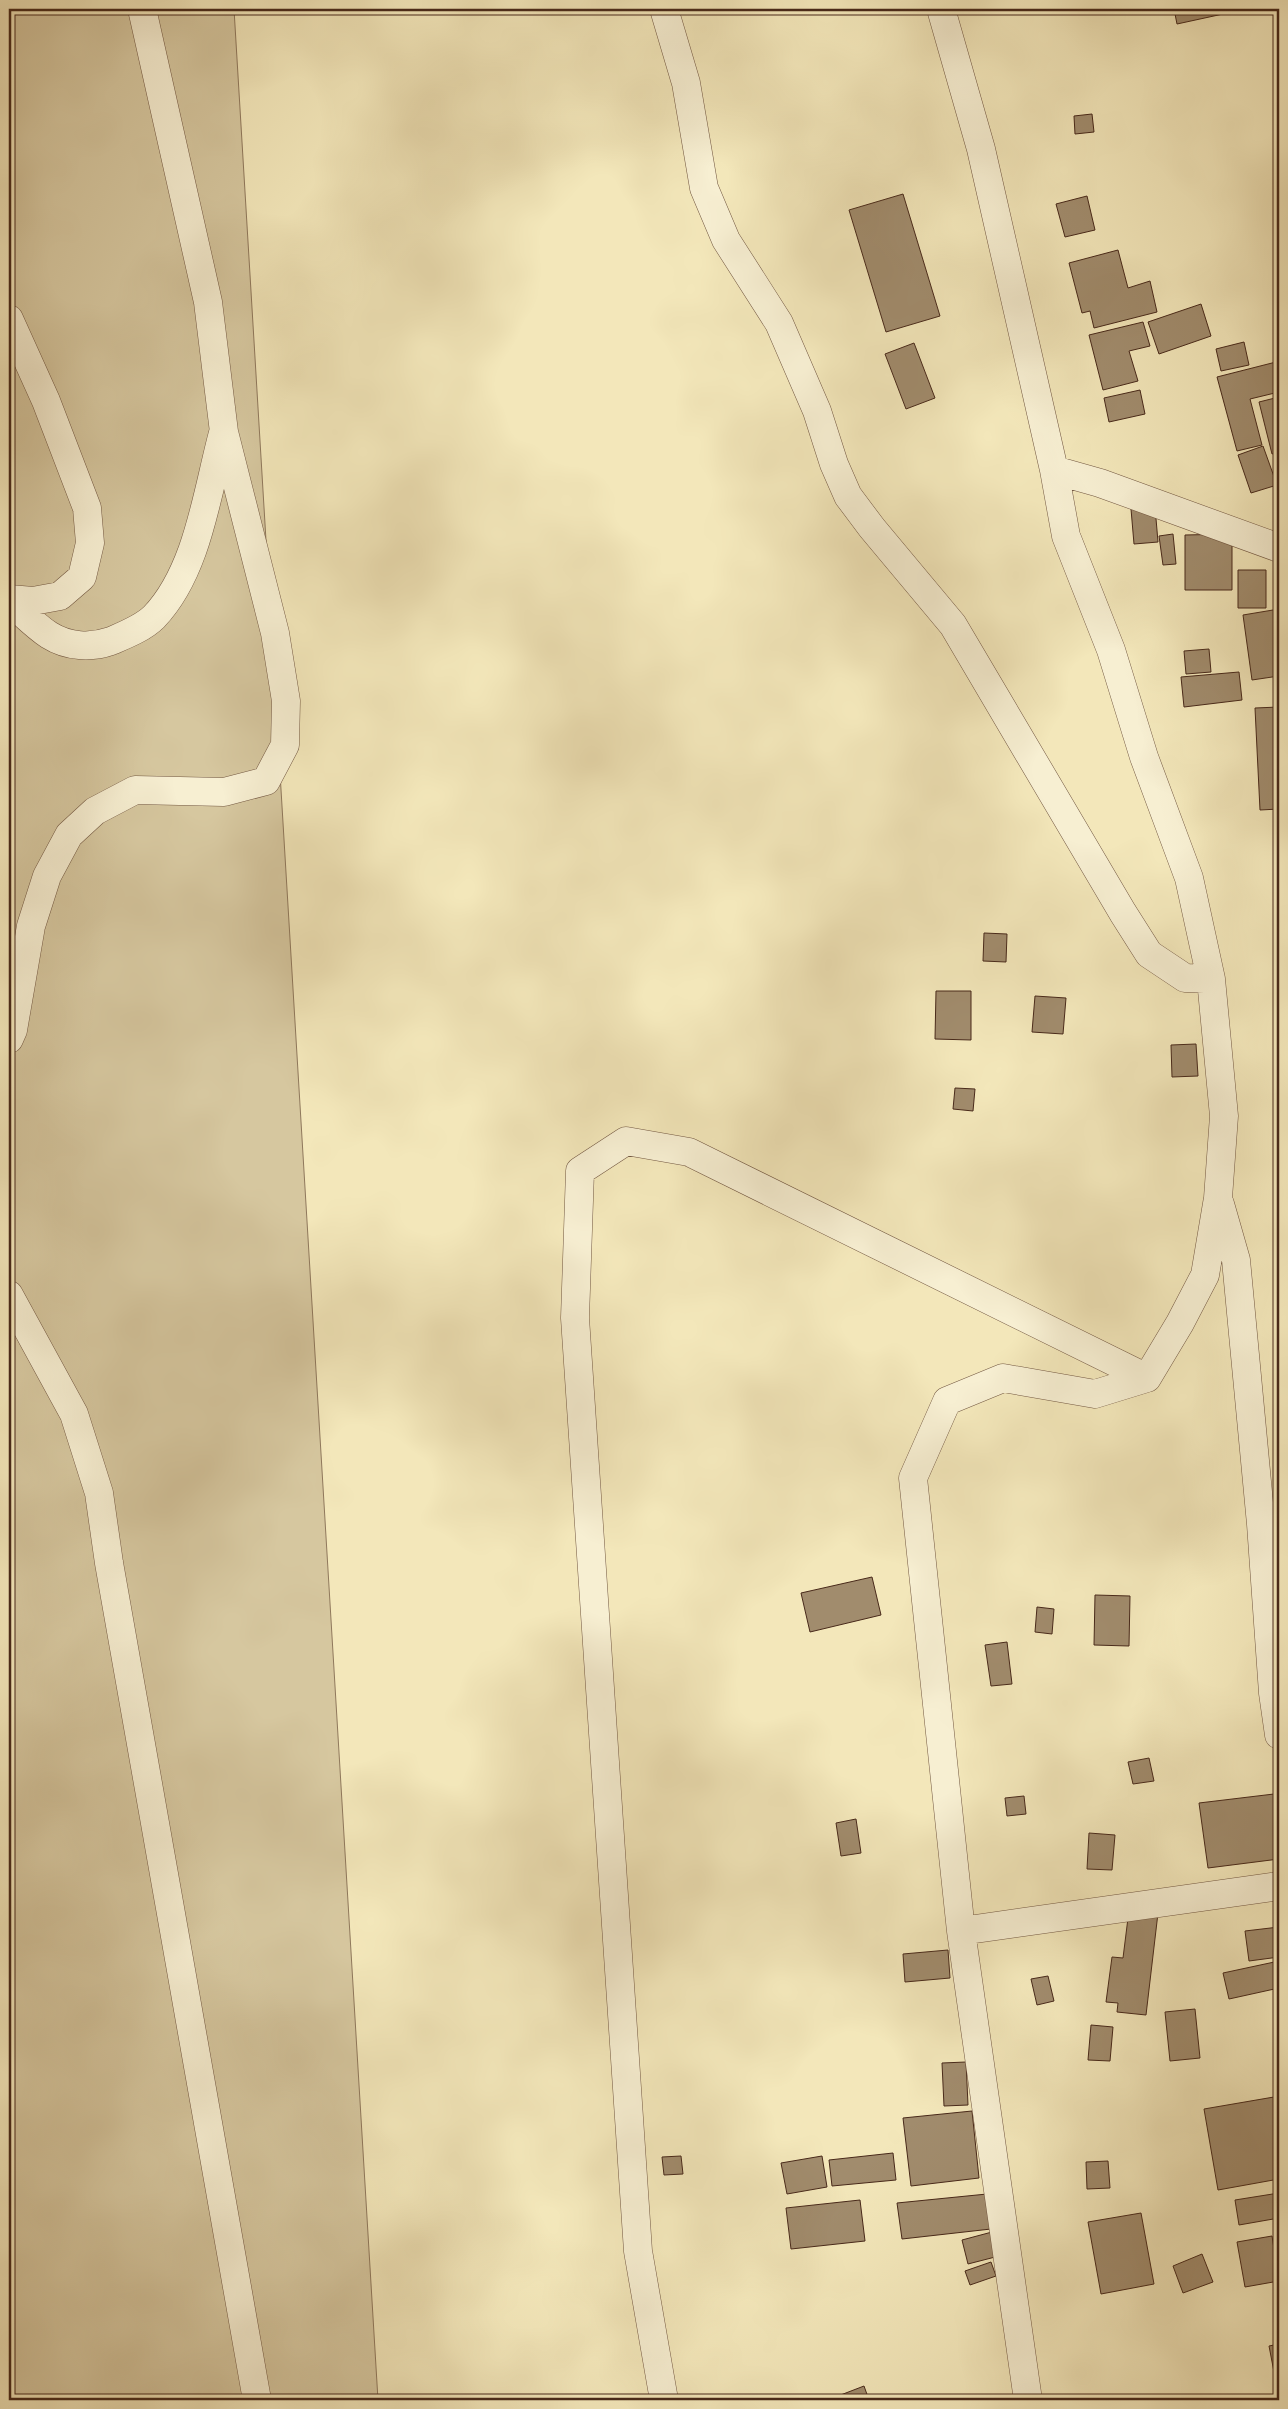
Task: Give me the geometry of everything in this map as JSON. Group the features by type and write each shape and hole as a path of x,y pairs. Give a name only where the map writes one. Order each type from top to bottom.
{"street":[{"path":"9,1039 13,1030 31,926 47,876 69,835 94,811 135,790 224,792 266,781 285,744 286,701 275,634 224,432 208,302 142,9"},
{"path":"664,9 686,83 704,188 726,240 779,323 817,411 834,464 848,496 872,528 953,625 1149,954 1185,978 1211,979"},
{"path":"941,9 981,149 1054,470 1066,536 1111,650 1144,757 1189,878 1211,979 1224,1116 1218,1198 1205,1275 1180,1323 1147,1378 1095,1394 1003,1378 947,1401 913,1478 961,1931 1028,2400"},
{"path":"9,319 46,401 86,508 90,543 82,577 60,596 33,600 9,600"},
{"path":"9,600 50,636 76,646 100,645 109,642 126,635 154,617 177,586 196,541 224,432"},
{"path":"1054,470 1100,483 1279,548"},
{"path":"664,2400 636,2231 575,1318 580,1171 626,1141 689,1152 1147,1378"},
{"path":"1218,1198 1236,1260 1261,1524 1273,1693 1279,1735"},
{"path":"9,1295 74,1414 99,1493 257,2400"},
{"path":"961,1931 1279,1886"}],"shaded area":[{"path":"9,9 234,9 378,2400 9,2400"}],"building":[{"path":"1174,9 1222,9 1223,14 1177,24"},
{"path":"1092,114 1094,132 1075,134 1074,116"},
{"path":"903,194 940,316 886,332 849,210"},
{"path":"1087,196 1095,230 1065,237 1056,204"},
{"path":"1118,250 1128,288 1150,281 1157,312 1094,328 1090,311 1082,313 1069,263"},
{"path":"1201,304 1211,336 1159,354 1148,322"},
{"path":"1143,322 1150,346 1129,351 1138,381 1103,390 1089,335"},
{"path":"1244,342 1249,365 1221,371 1216,349"},
{"path":"914,343 935,398 906,409 885,354"},
{"path":"1276,362 1279,374 1279,392 1250,399 1262,445 1237,451 1217,377"},
{"path":"1140,390 1145,414 1109,422 1104,398"},
{"path":"1279,397 1279,452 1272,454 1259,402"},
{"path":"1263,446 1277,485 1251,493 1238,455"},
{"path":"1155,507 1158,542 1134,544 1131,509"},
{"path":"1173,534 1176,564 1163,565 1159,536"},
{"path":"1232,534 1232,590 1185,590 1185,535"},
{"path":"1238,570 1266,570 1266,608 1238,608"},
{"path":"1279,609 1279,676 1252,680 1243,615"},
{"path":"1209,649 1211,672 1186,674 1184,651"},
{"path":"1239,672 1242,700 1184,707 1181,677"},
{"path":"1279,707 1279,809 1260,810 1255,708"},
{"path":"984,933 1007,934 1006,962 983,961"},
{"path":"936,991 971,991 971,1040 935,1039"},
{"path":"1035,996 1066,998 1063,1034 1032,1032"},
{"path":"1196,1044 1198,1076 1172,1077 1171,1045"},
{"path":"955,1088 975,1089 973,1111 953,1109"},
{"path":"872,1577 881,1615 810,1632 801,1593"},
{"path":"1095,1595 1130,1596 1129,1646 1094,1645"},
{"path":"1037,1607 1054,1609 1052,1634 1035,1632"},
{"path":"1007,1642 1012,1684 991,1686 985,1645"},
{"path":"1149,1758 1154,1781 1133,1784 1128,1762"},
{"path":"1274,1794 1279,1836 1279,1859 1208,1868 1199,1803"},
{"path":"1024,1796 1026,1814 1007,1816 1005,1798"},
{"path":"856,1819 861,1853 841,1856 836,1823"},
{"path":"1089,1833 1115,1835 1112,1870 1087,1869"},
{"path":"1129,1910 1158,1913 1146,2015 1117,2012 1118,2003 1106,2002 1112,1957 1123,1958"},
{"path":"1279,1927 1279,1957 1249,1961 1245,1931"},
{"path":"948,1950 950,1978 905,1982 903,1954"},
{"path":"1279,1961 1279,1988 1229,1999 1223,1973"},
{"path":"1048,1976 1054,2001 1037,2005 1031,1979"},
{"path":"1195,2009 1200,2058 1170,2061 1165,2012"},
{"path":"1091,2025 1113,2027 1110,2061 1088,2060"},
{"path":"966,2062 968,2105 944,2106 942,2063"},
{"path":"1274,2097 1279,2129 1279,2179 1218,2190 1204,2109"},
{"path":"972,2111 979,2178 911,2186 903,2118"},
{"path":"893,2153 896,2180 832,2186 829,2160"},
{"path":"681,2156 683,2174 664,2175 662,2157"},
{"path":"822,2156 827,2187 787,2194 781,2163"},
{"path":"1108,2161 1110,2188 1087,2189 1086,2162"},
{"path":"1279,2193 1279,2218 1239,2225 1235,2200"},
{"path":"987,2194 991,2229 902,2239 897,2203"},
{"path":"860,2200 865,2241 791,2249 786,2208"},
{"path":"1141,2213 1154,2284 1101,2294 1088,2222"},
{"path":"992,2232 999,2256 968,2264 962,2240"},
{"path":"1272,2236 1279,2281 1245,2287 1237,2242"},
{"path":"1202,2254 1213,2282 1183,2293 1173,2266"},
{"path":"991,2262 996,2276 970,2285 965,2271"},
{"path":"1279,2344 1279,2371 1274,2372 1269,2346"},
{"path":"864,2386 869,2400 839,2400 838,2396"}]}
